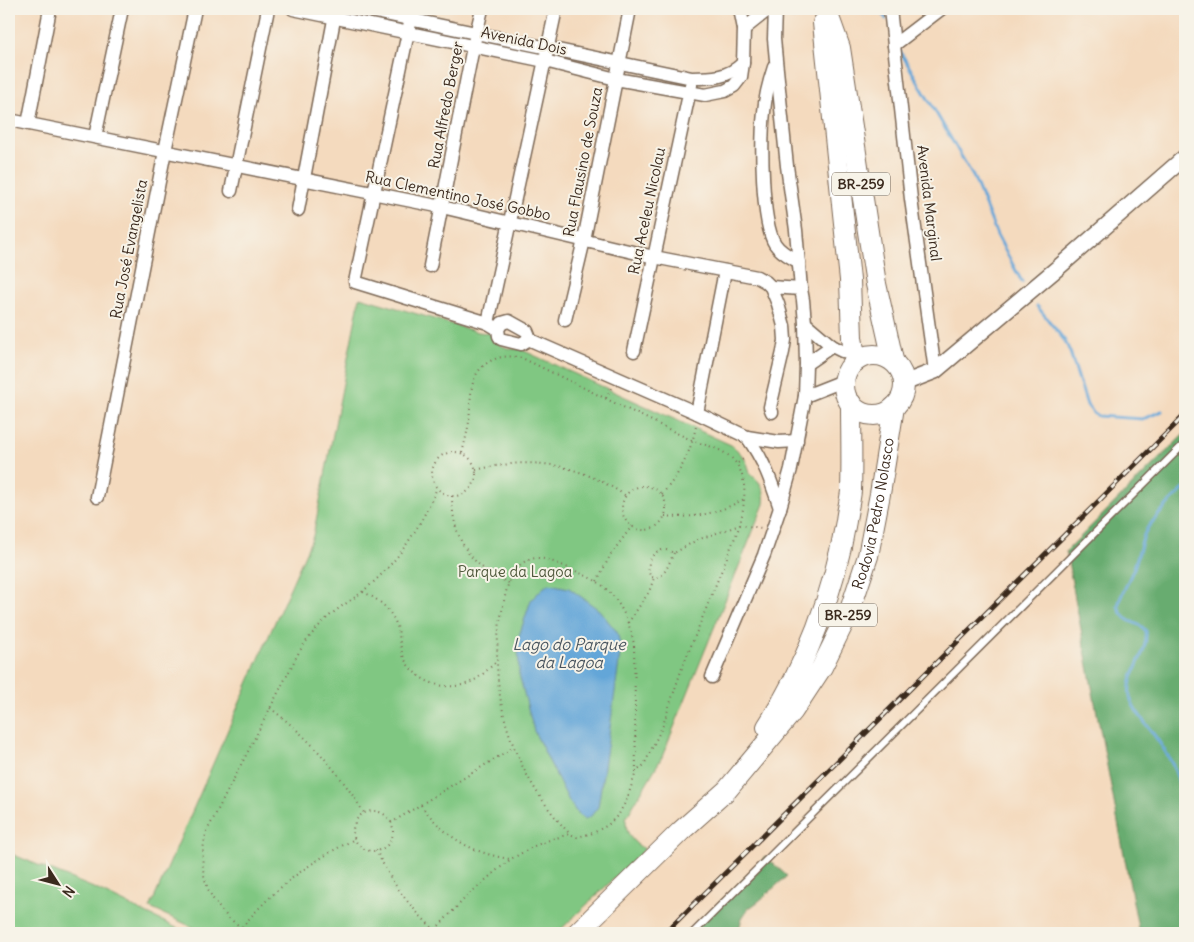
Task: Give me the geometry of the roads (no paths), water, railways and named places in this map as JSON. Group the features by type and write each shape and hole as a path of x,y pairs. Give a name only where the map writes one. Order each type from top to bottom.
{"highway":[{"name":"BR-259","path":"822,9 850,280 852,338 855,357"},
{"name":"BR-259","path":"826,9 840,48 876,284 892,360"},
{"path":"878,354 892,360 903,372 905,388 899,403 886,413 870,415 855,409 846,396 843,381 855,357 878,354"},
{"name":"Rodovia Pedro Nolasco","path":"727,790 780,705 804,658 826,600 841,551 850,492 850,403"},
{"name":"Rodovia Pedro Nolasco","path":"577,933 727,790 793,711 822,667 850,610 868,556 894,407"}],"street":[{"path":"28,124 50,9"},
{"path":"95,137 122,9"},
{"name":"Rua José Evangelista","path":"97,497 195,9"},
{"path":"231,191 268,9"},
{"name":"Avenida Dois","path":"293,9 336,13 408,33 473,47 619,63 692,78 711,78 724,75 735,70 743,63"},
{"name":"Avenida Dois","path":"360,9 412,14 546,55 616,79 705,95 724,91 734,86 741,77 743,63"},
{"name":"Rua Alfredo Berger","path":"430,266 482,9"},
{"path":"493,326 510,223 556,9"},
{"name":"Rua Flausino de Souza","path":"565,320 584,240 630,9"},
{"path":"740,9 744,30 743,63"},
{"path":"744,30 769,9"},
{"path":"712,677 764,555 780,508 797,441 804,396 806,364 805,322 800,262 787,166 776,60 774,39 775,9"},
{"name":"Avenida Marginal","path":"890,9 911,199 935,371"},
{"path":"894,45 941,9"},
{"path":"298,210 336,13"},
{"path":"412,14 355,282 493,326 501,339 521,344 528,339 697,413 746,437 778,442 797,441"},
{"path":"776,60 764,110 762,139 764,197 769,230 775,244 782,252 800,262"},
{"name":"Rua Aceleu Nicolau","path":"634,351 692,78"},
{"name":"Rua Clementino José Gobbo","path":"9,120 442,207 654,257 757,277 772,287"},
{"path":"904,383 935,371 1185,157"},
{"path":"697,413 725,271"},
{"path":"772,412 770,407 785,340 784,326 772,287 801,289"},
{"path":"805,322 832,346 855,357"},
{"path":"806,364 832,346"},
{"path":"804,396 843,381"},
{"path":"746,437 763,462 780,508"}],"lane":[{"path":"693,933 1185,442"}],"water":[{"name":"Lago do Parque da Lagoa","path":"549,584 569,588 599,610 617,632 621,647 598,807 591,816 585,819 577,813 569,801 534,731 519,674 518,639 531,600"}],"waterway":[{"path":"836,10 879,12 886,19"},
{"path":"793,18 804,16"},
{"path":"900,51 974,178 997,235 1022,282"},
{"path":"1037,306 1065,341 1087,405 1094,414 1098,416 1143,419 1162,411"},
{"path":"1185,488 1148,527 1118,606 1121,613 1128,620 1141,626 1146,631 1144,649 1131,681 1130,697 1135,709 1160,743 1175,771 1180,785 1185,813"}],"railway":[{"path":"665,933 1185,415"}],"park label":[{"name":"Parque da Lagoa","path":"515,572"}]}
